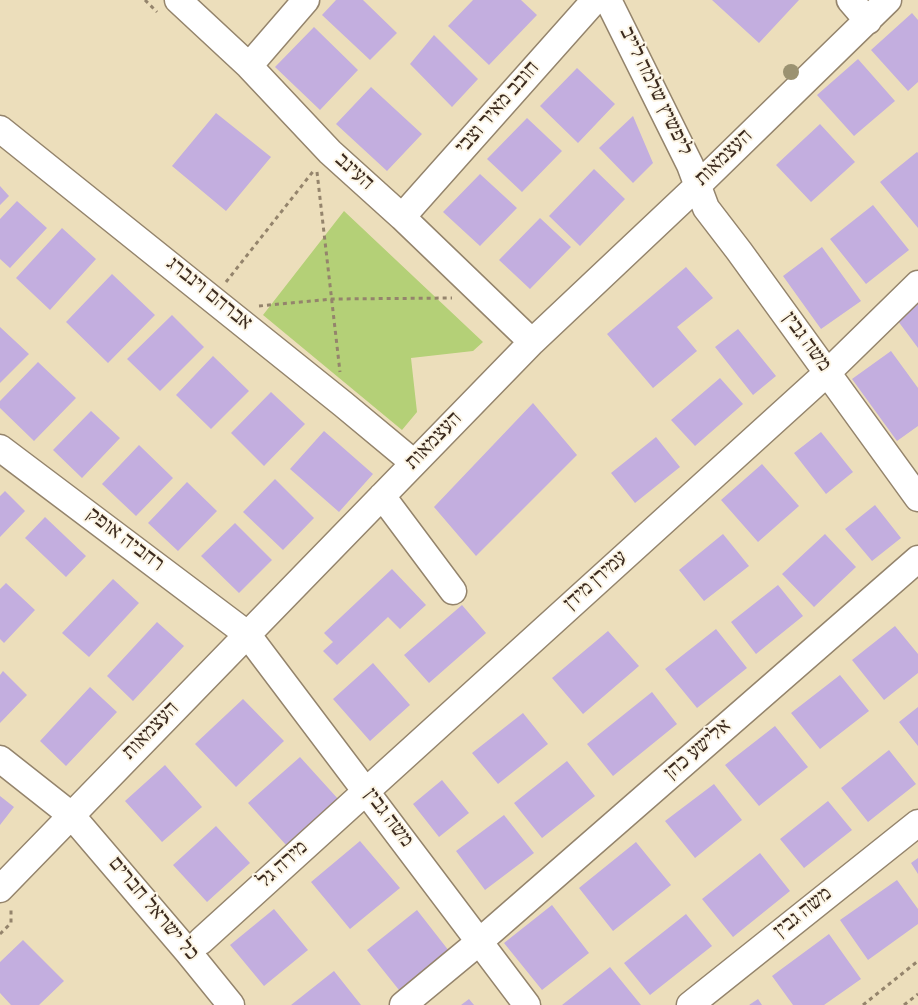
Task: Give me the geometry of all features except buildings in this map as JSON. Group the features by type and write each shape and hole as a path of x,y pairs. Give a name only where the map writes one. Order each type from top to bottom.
{"street":[{"name":"העינב","path":"178,0 249,66 330,152 532,342"},
{"path":"249,66 306,0"},
{"name":"חובב מאיר וצבי","path":"402,218 595,0"},
{"name":"ליפשיץ שלמה לייב","path":"608,0 690,165 697,186"},
{"path":"850,0 883,7"},
{"name":"העצמאות","path":"0,888 532,342 883,7"},
{"name":"אברהם וינברג","path":"0,129 414,463"},
{"name":"משה גבין","path":"697,186 706,208 918,498"},
{"name":"עמירן מידן","path":"366,792 827,373 918,284"},
{"name":"רחביה אופק","path":"0,448 247,634"},
{"path":"382,496 453,592"},
{"name":"אלישע כהן","path":"403,1005 479,942 918,560"},
{"name":"משה גבין","path":"247,634 526,1005"},
{"name":"כל ישראל חברים","path":"0,759 72,815 231,1005"},
{"name":"מירה גל","path":"201,941 366,792"},
{"name":"משה גבין","path":"690,1005 918,823"}],"path":[{"path":"219,305 317,167 343,404"},
{"path":"219,305 332,298 458,298"},
{"path":"0,934 11,923"},
{"path":"863,1005 918,961"},
{"path":"904,1005 918,994"}],"green space":[{"path":"344,211 483,342 473,351 411,358 417,412 402,430 263,315"}]}
